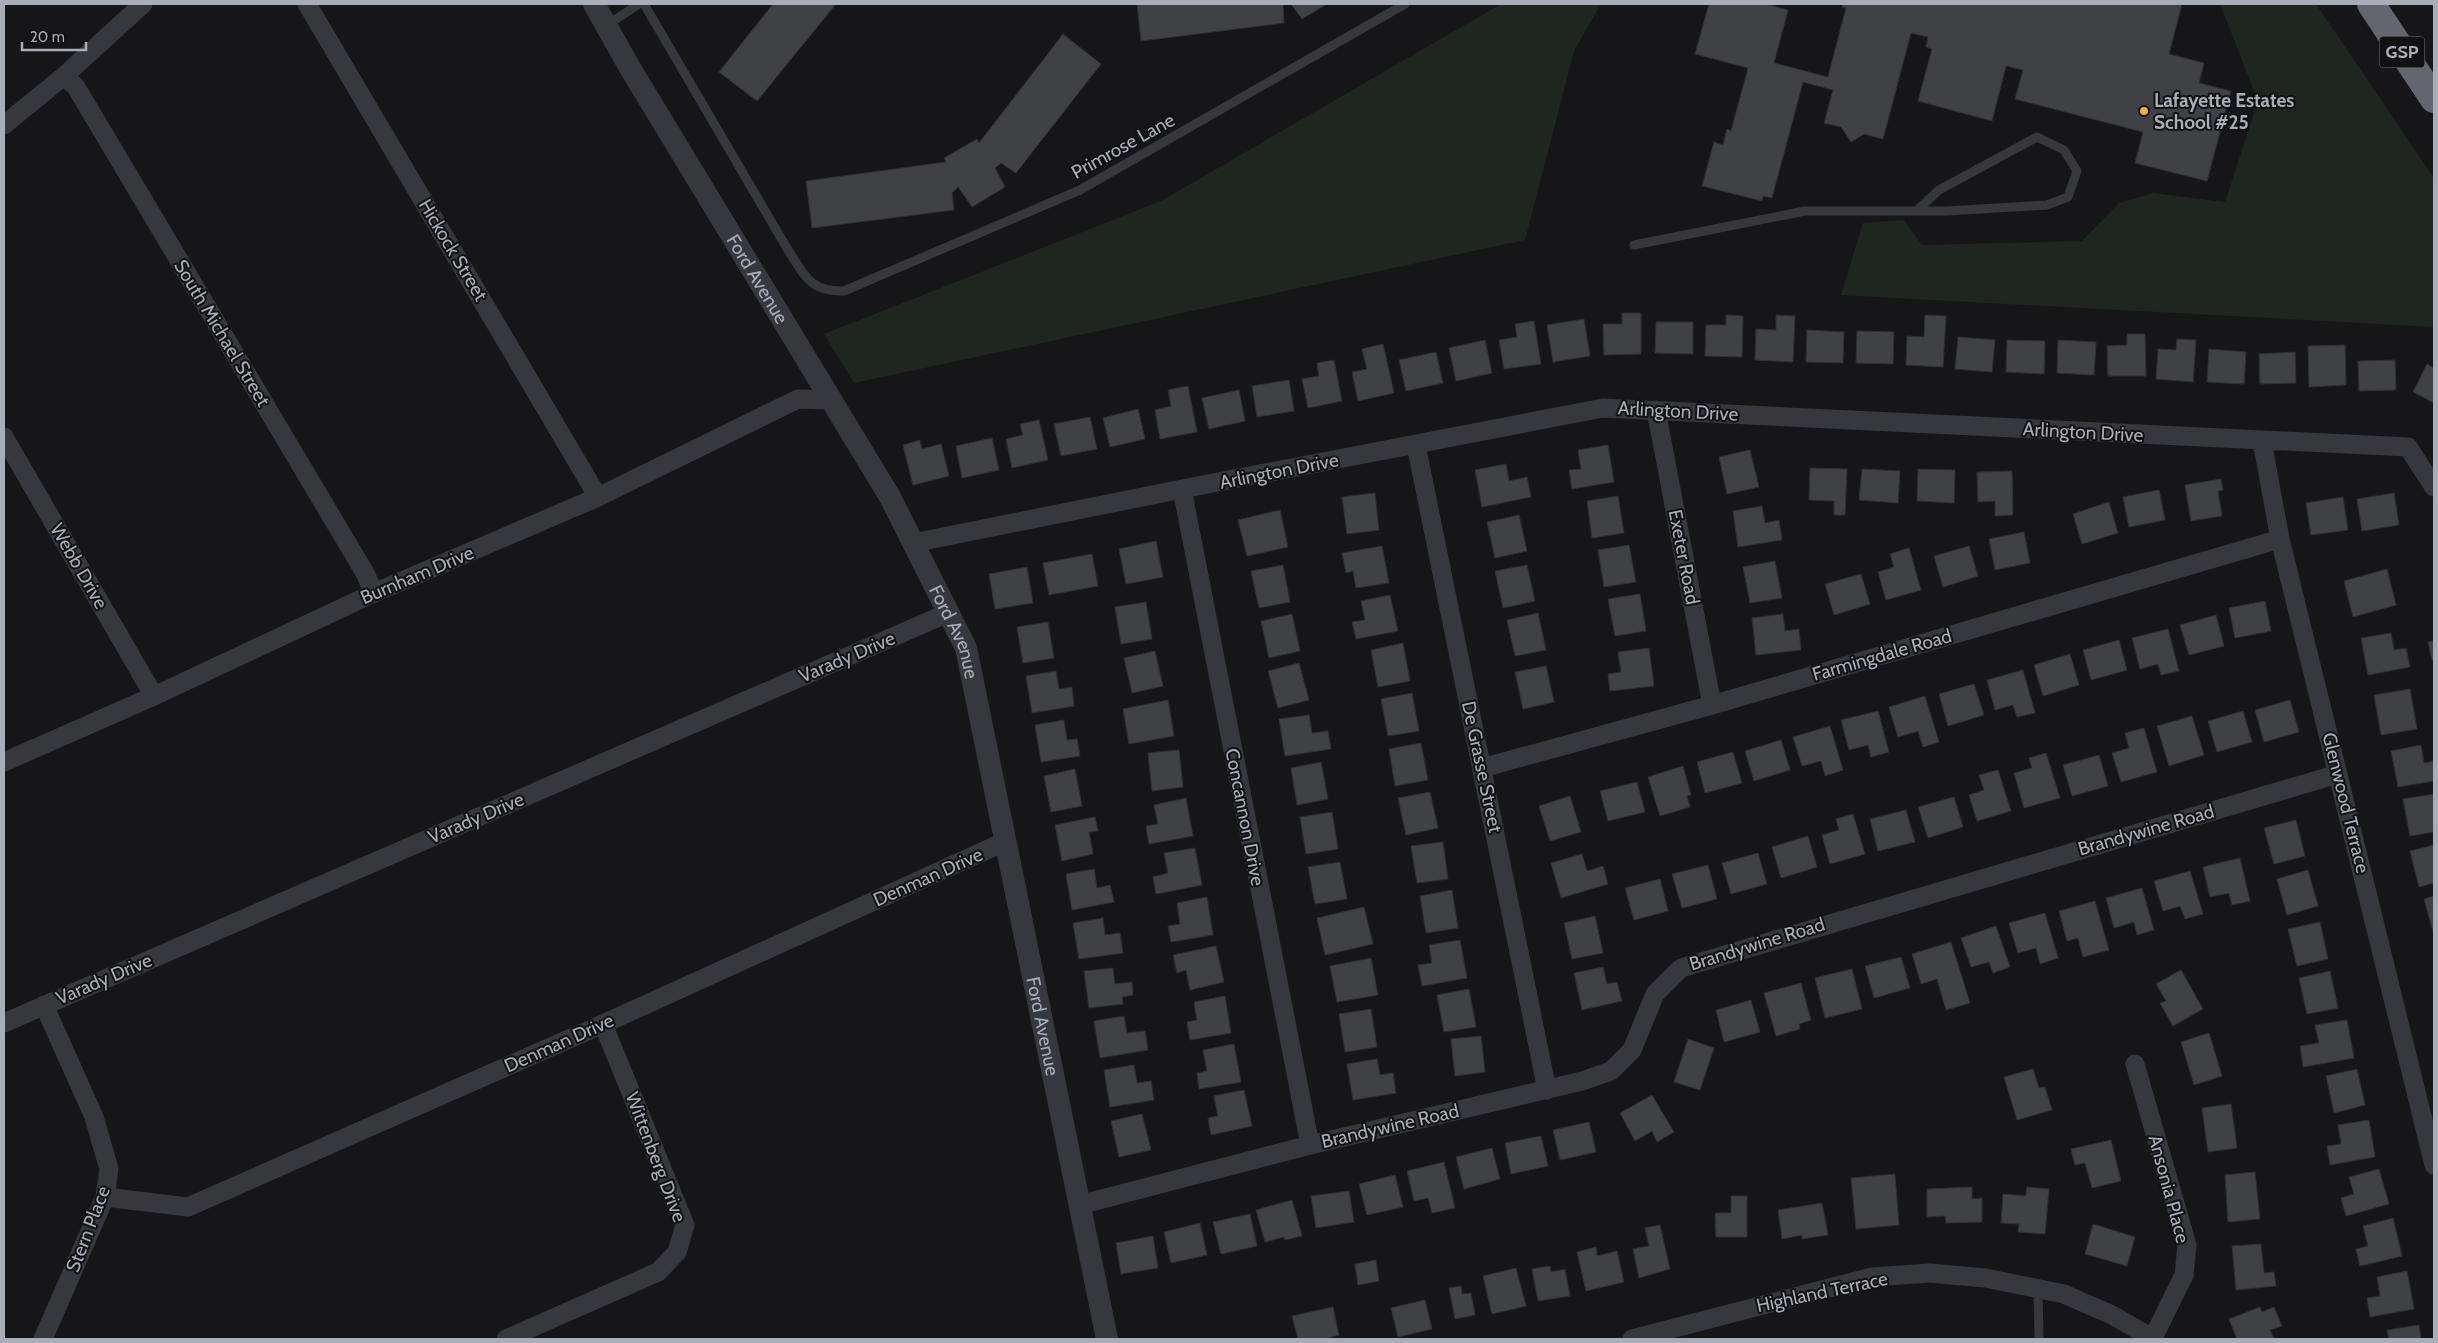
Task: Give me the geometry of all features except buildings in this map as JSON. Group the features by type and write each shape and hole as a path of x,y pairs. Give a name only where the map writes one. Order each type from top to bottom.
{"highway":[{"name":"GSP","path":"2370,4 2434,100"}],"street":[{"path":"4,124 64,76 144,4"},
{"name":"Hickock Street","path":"307,4 598,497"},
{"name":"Ford Avenue","path":"594,4 890,497 966,648 988,747 1004,842 1107,1339"},
{"name":"South Michael Street","path":"64,76 81,96 365,573 374,593"},
{"name":"Burnham Drive","path":"4,762 154,696 374,593 598,497 798,399 831,400"},
{"name":"Arlington Drive","path":"913,544 1182,489 1603,408 2408,447 2434,487"},
{"name":"Exeter Road","path":"1656,410 1712,705"},
{"name":"Webb Drive","path":"4,437 154,696"},
{"name":"Glenwood Terrace","path":"2262,441 2280,539 2434,1165"},
{"name":"De Grasse Street","path":"1416,445 1547,1090"},
{"name":"Concannon Drive","path":"1182,489 1310,1145"},
{"name":"Farmingdale Road","path":"1482,768 1712,705 2280,539"},
{"name":"Varady Drive","path":"4,1023 948,613"},
{"name":"Brandywine Road","path":"1079,1205 1310,1145 1547,1090 1611,1071 1632,1050 1655,994 1680,968 2338,774"},
{"name":"Denman Drive","path":"105,1198 188,1207 603,1024 1004,842"},
{"name":"Stern Place","path":"43,1339 105,1198 109,1168 94,1117 44,1005"},
{"name":"Wittenberg Drive","path":"506,1339 658,1272 677,1252 685,1225 603,1024"},
{"name":"Ansonia Place","path":"2135,1064 2187,1245 2184,1275 2154,1339"},
{"name":"Highland Terrace","path":"1632,1339 1872,1277 1939,1274 1985,1278 2072,1298 2112,1315 2154,1339"}],"lane":[{"path":"606,25 639,4"},
{"name":"Primrose Lane","path":"644,4 788,250 807,279 826,292 844,291 1080,190 1406,4"},
{"path":"1634,244 1805,211 1916,211 2047,205 2068,197 2077,171 2064,150 2037,137 1939,190 1916,211"},
{"path":"2038,1289 2039,1339"}],"shaded area":[{"path":"1501,4 1601,4 1574,51 1525,240 854,383 824,334 1161,201"},
{"path":"2220,4 2316,4 2434,178 2434,327 1841,295 1863,223 1904,220 1922,245 2082,241 2119,203 2153,193 2225,202 2258,101"}],"place":[{"name":"Lafayette Estates School #25","path":"2144,111"}]}
